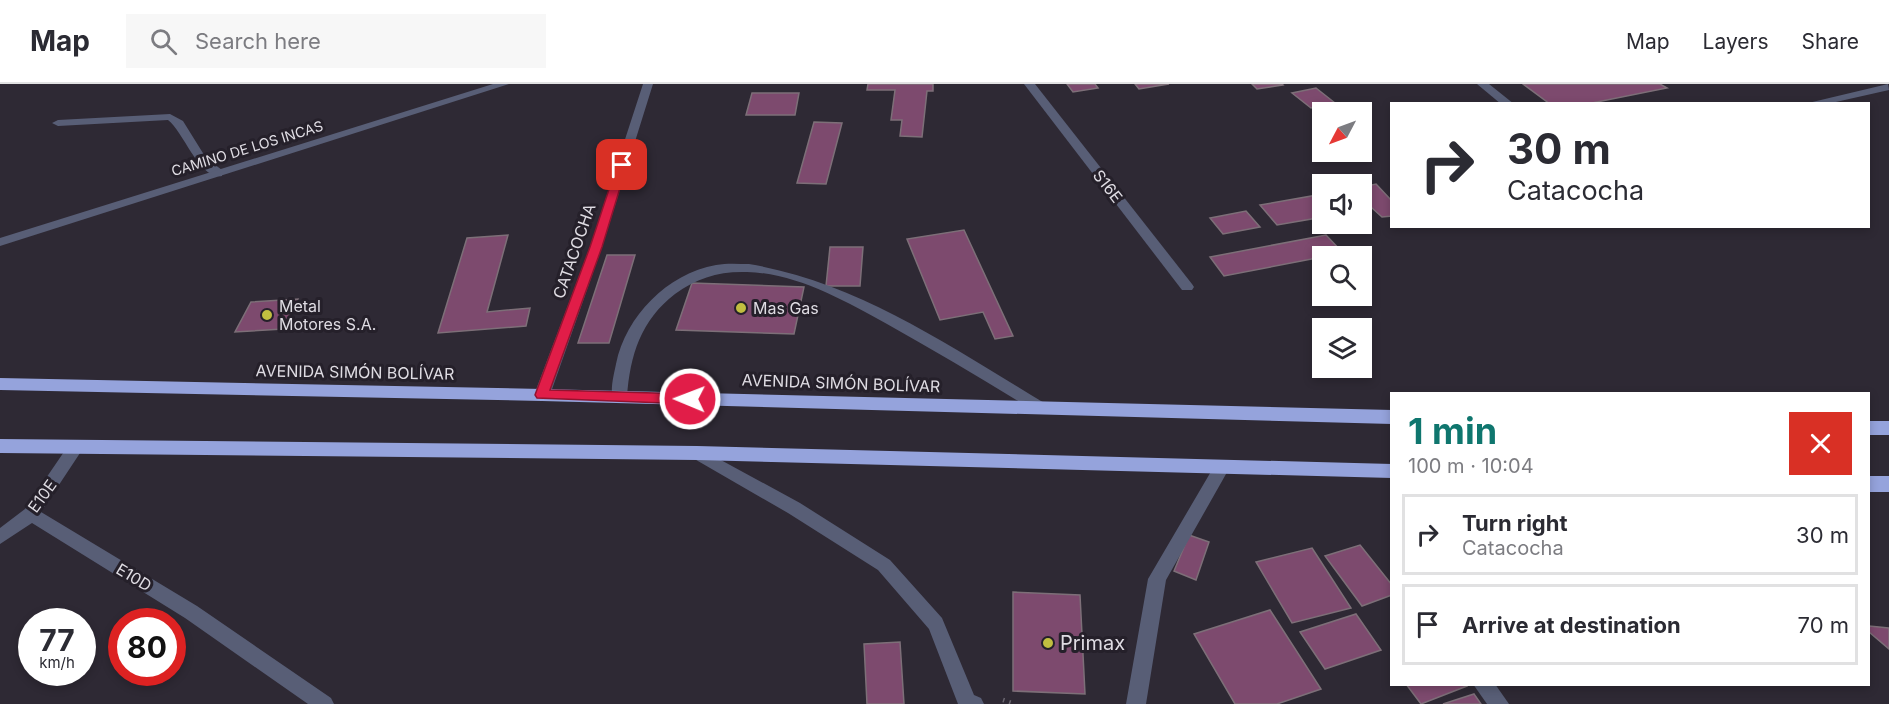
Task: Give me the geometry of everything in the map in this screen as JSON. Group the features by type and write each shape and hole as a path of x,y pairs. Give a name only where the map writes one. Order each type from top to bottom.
{"highway":[{"name":"AVENIDA SIMÓN BOLÍVAR","path":"0,384 542,395 1390,417"},
{"path":"1870,428 1889,428"},
{"path":"0,446 698,453 1390,471"},
{"path":"1870,484 1889,484"}],"street":[{"name":"CATACOCHA","path":"542,395 596,247 648,84"},
{"name":"S16E","path":"1029,84 1187,287"},
{"path":"1482,84 1506,102"},
{"name":"CAMINO DE LOS INCAS","path":"0,242 498,85"},
{"path":"1818,102 1889,87"},
{"path":"58,123 170,117 179,123 202,160 218,173"},
{"path":"620,397 622,361 639,321 671,288 710,270 759,268 806,279 849,298 949,352 1041,408"},
{"name":"E10E","path":"0,537 32,514 76,447"},
{"path":"698,453 794,508 884,565 936,624 967,702 974,704"},
{"path":"1136,704 1157,579 1222,467"},
{"name":"E10D","path":"32,514 191,612 324,704"},
{"path":"1485,686 1499,704"}],"path":[{"path":"995,697 1015,704"}],"building":[{"path":"868,84 933,84 933,91 927,91 922,137 900,136 902,120 891,120 895,90 867,90"},
{"path":"1067,84 1095,84 1098,88 1073,92"},
{"path":"1135,84 1169,84 1139,89"},
{"path":"1252,84 1282,84 1283,85 1257,89"},
{"path":"1523,84 1660,84 1667,88 1597,102 1547,102"},
{"path":"1316,88 1334,102 1312,102 1311,108 1292,93"},
{"path":"752,93 799,93 795,115 746,115"},
{"path":"814,122 842,123 826,184 797,183"},
{"path":"1376,184 1390,199 1390,216 1382,217 1372,208 1372,185"},
{"path":"1312,196 1312,219 1277,225 1260,205"},
{"path":"1246,211 1260,227 1223,234 1210,218"},
{"path":"964,230 1013,336 995,339 983,312 940,320 907,239"},
{"path":"508,235 487,312 530,308 526,326 438,333 467,238"},
{"path":"1326,235 1336,246 1312,246 1312,259 1224,276 1210,257"},
{"path":"830,247 863,247 860,286 826,286"},
{"path":"607,255 635,255 609,343 578,343"},
{"name":"Mas Gas","path":"692,283 804,287 794,334 676,330"},
{"name":"Metal Motores S.A.","path":"298,299 283,329 235,332 251,302"},
{"path":"1189,535 1209,542 1196,580 1174,571"},
{"path":"1360,545 1390,582 1390,596 1362,606 1325,556"},
{"path":"1312,548 1351,608 1292,623 1256,562"},
{"name":"Primax","path":"1013,592 1080,595 1085,694 1013,691"},
{"path":"1270,610 1321,689 1277,704 1235,704 1194,634"},
{"path":"1356,614 1381,650 1325,669 1300,632"},
{"path":"1870,626 1889,628 1889,649 1870,633"},
{"path":"900,642 904,704 867,704 864,644"},
{"path":"1408,686 1467,686 1421,704"},
{"path":"1474,694 1481,704 1443,704"}],"place":[{"name":"Mas Gas","path":"741,308"},
{"name":"Metal Motores S.A.","path":"267,315"},
{"name":"Primax","path":"1048,643"}],"route":[{"path":"622,165 596,247 542,395 690,399"}]}
